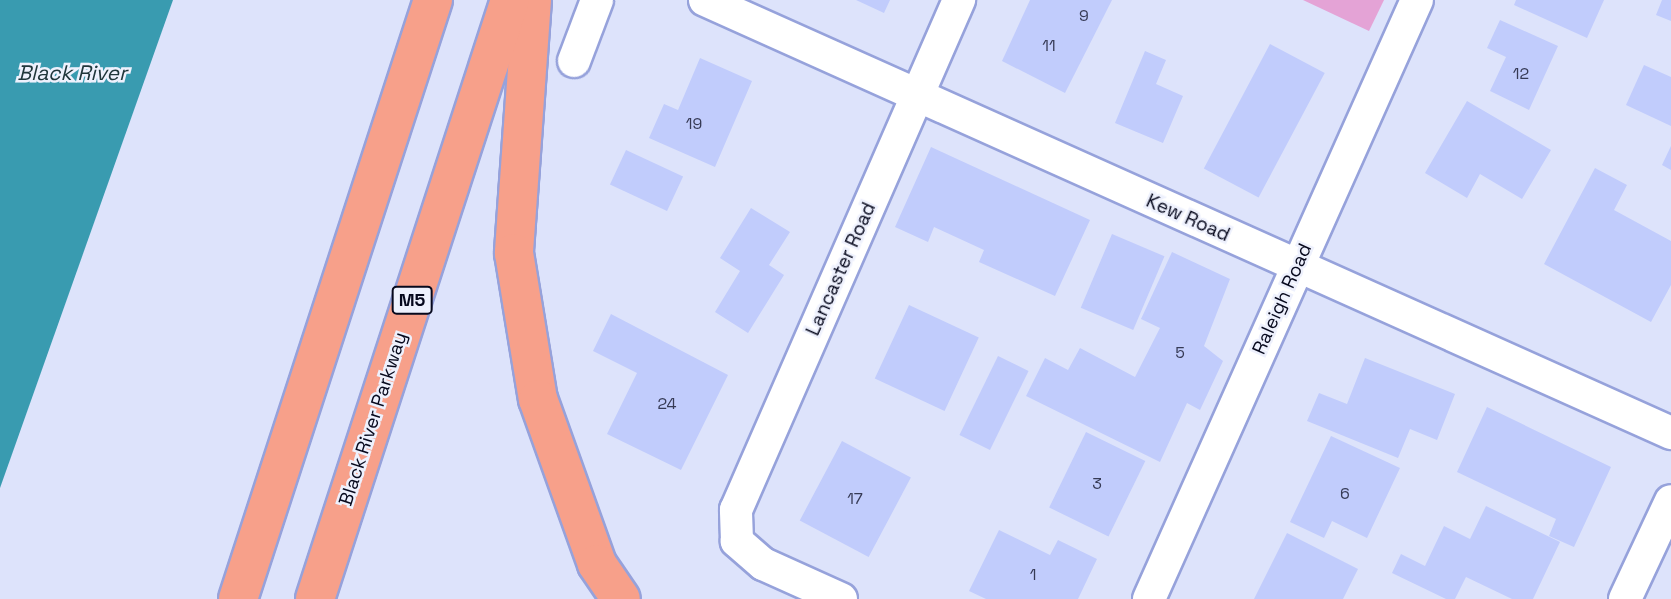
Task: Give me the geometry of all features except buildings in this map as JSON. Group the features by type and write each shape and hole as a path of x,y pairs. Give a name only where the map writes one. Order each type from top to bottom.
{"highway":[{"path":"238,599 433,0"},
{"name":"Black River Parkway","path":"315,599 510,0"},
{"path":"532,0 514,254 538,399 597,564 621,599"}],"street":[{"path":"574,61 597,0"},
{"name":"Kew Road","path":"705,0 1671,433"},
{"name":"Lancaster Road","path":"841,599 763,564 737,541 736,510 959,0"},
{"name":"Raleigh Road","path":"1149,599 1416,0"},
{"path":"1625,599 1671,501"}],"shaded area":[{"path":"1303,0 1384,0 1369,31"}],"water":[{"name":"Black River","path":"0,0 173,0 0,488"}]}
